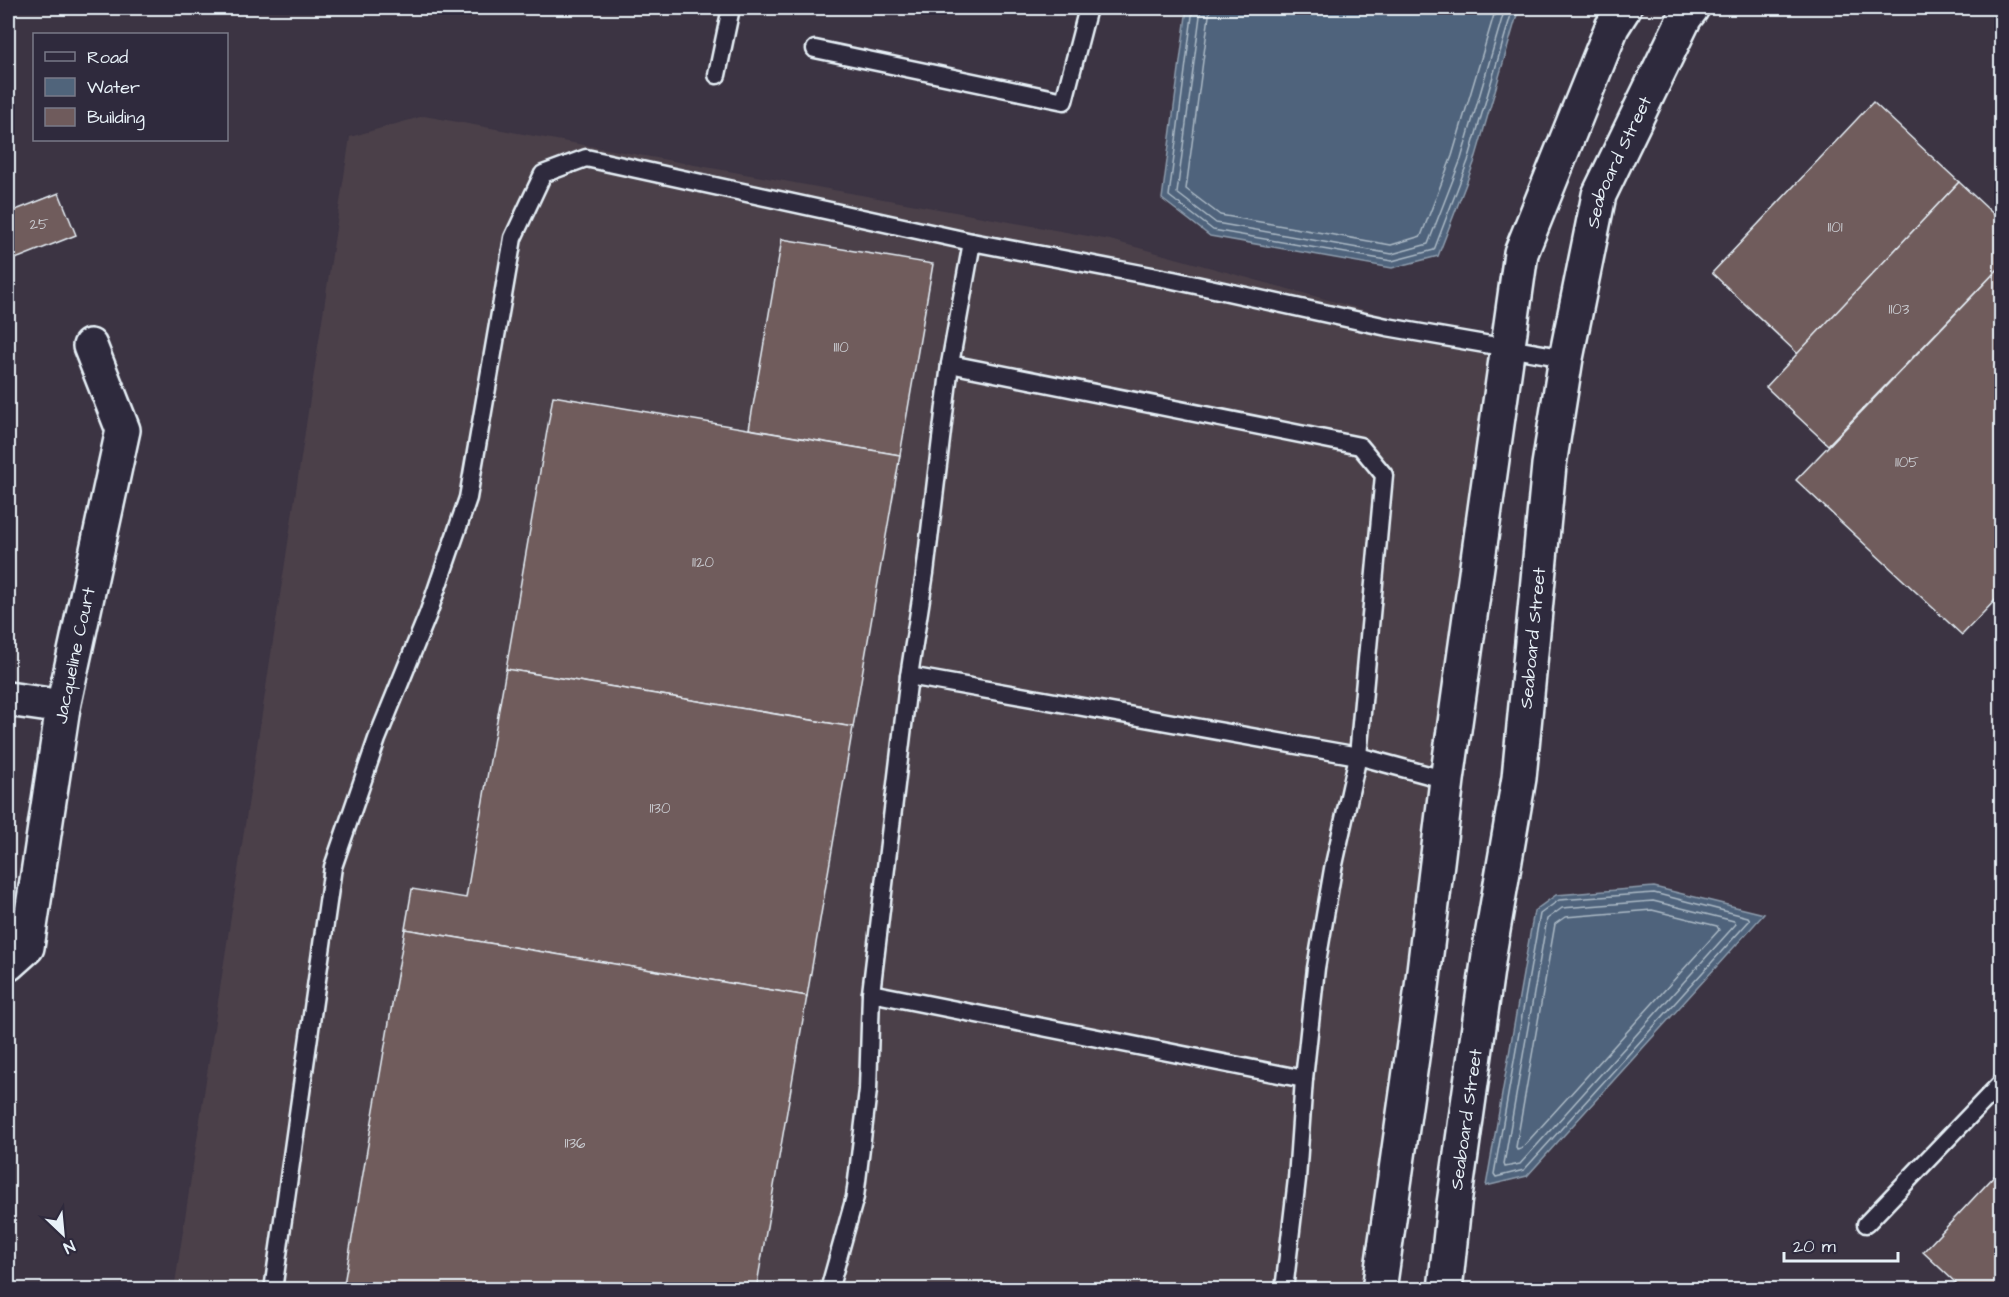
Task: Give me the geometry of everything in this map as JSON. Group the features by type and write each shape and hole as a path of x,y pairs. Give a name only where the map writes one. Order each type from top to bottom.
{"street":[{"path":"1379,1290 1422,987 1447,780 1506,349 1521,253 1612,27 1624,8"},
{"name":"Seaboard Street","path":"1445,1290 1454,1204 1490,948 1519,778 1550,465 1566,358 1599,195 1685,17 1692,8"},
{"name":"Jacqueline Court","path":"8,964 27,946 63,708 123,430 90,346"},
{"path":"8,699 63,708"}],"lane":[{"path":"717,75 731,8"},
{"path":"815,49 1064,101 1088,8"},
{"path":"273,1290 333,867 377,739 428,614 468,498 513,238 543,174 586,158 972,242 1173,280 1387,327 1566,358"},
{"path":"829,1290 855,1197 868,1090 871,993 909,676 925,573 950,364 972,242"},
{"path":"950,364 1360,446 1384,475 1358,756 1333,869 1317,957 1304,1079 1297,1179 1284,1290"},
{"path":"909,676 1358,756 1447,780"},
{"path":"871,993 1304,1079"},
{"path":"1866,1224 2001,1082"}],"shaded area":[{"path":"424,116 1110,240 1506,349 1382,1268 1406,1289 174,1290 350,137"}],"water":[{"path":"1187,8 1519,8 1474,163 1438,256 1392,268 1210,236 1162,199"},
{"path":"1654,887 1764,914 1527,1176 1486,1186 1534,911 1556,895"}],"building":[{"path":"1873,102 1959,182 1798,354 1712,273"},
{"path":"1959,182 2002,222 2002,265 1828,445 1766,387"},
{"path":"59,193 76,235 8,262 8,213"},
{"path":"782,239 933,264 900,455 749,429"},
{"path":"2002,265 2002,593 1962,635 1796,480"},
{"path":"553,396 900,455 853,727 506,669"},
{"path":"506,669 853,727 807,996 405,929 412,889 466,898"},
{"path":"405,929 807,996 756,1290 343,1290"},
{"path":"2002,1168 2002,1290 1950,1290 1956,1283 1923,1252"}]}
